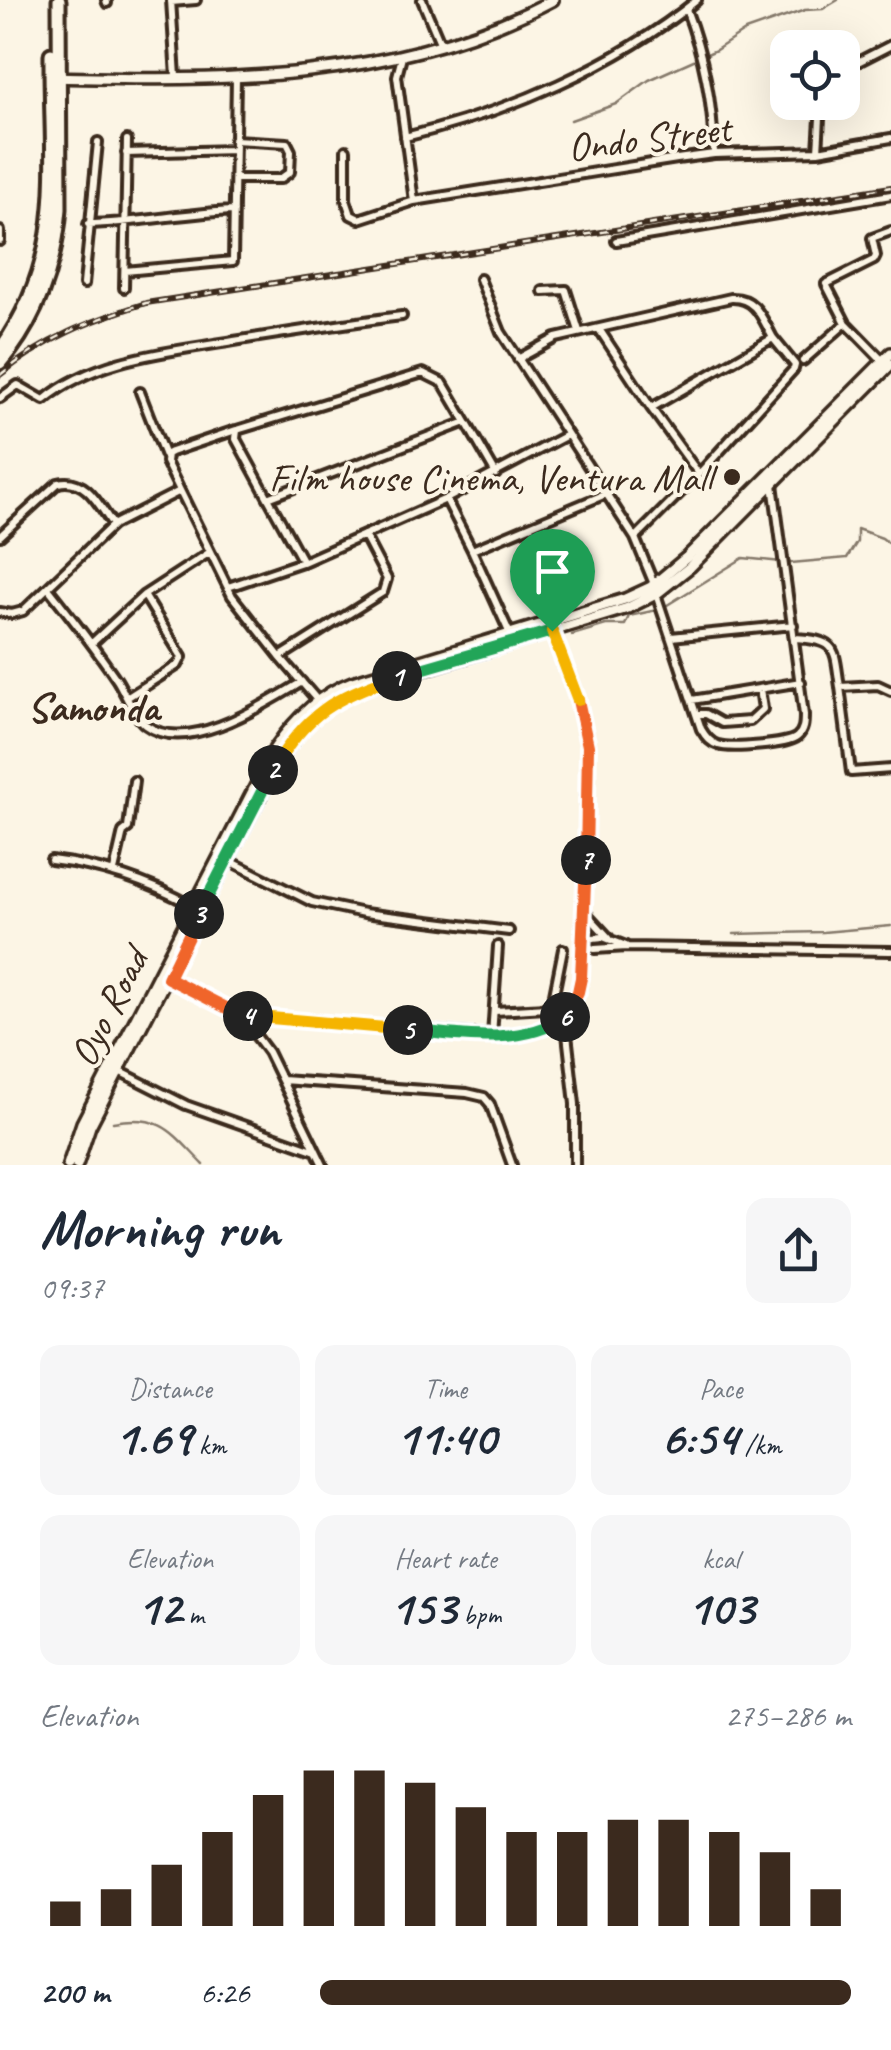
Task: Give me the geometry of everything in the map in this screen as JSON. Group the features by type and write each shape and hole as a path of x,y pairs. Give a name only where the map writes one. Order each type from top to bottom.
{"highway":[{"path":"0,350 42,293 54,253 60,210 55,157 55,0"},
{"path":"0,363 8,336"}],"main road":[{"path":"55,77 236,78 384,62 499,25 552,0"},
{"name":"Oyo Road","path":"68,1165 82,1122 300,728 323,708 357,690 628,608 690,566 888,359"},
{"name":"Oyo Road","path":"77,1165 90,1126 193,906 275,748 294,724 318,701 352,682 655,590 875,375"}],"street":[{"path":"176,77 171,1 196,0"},
{"path":"422,0 441,46"},
{"path":"405,137 461,124 508,106 629,46 697,0"},
{"path":"686,9 704,64 714,154"},
{"path":"860,61 891,45"},
{"path":"402,58 397,76 414,202"},
{"path":"384,62 397,76"},
{"path":"125,270 230,263 234,257 236,78"},
{"path":"818,151 820,120"},
{"name":"Ondo Street","path":"346,150 346,200 351,215 358,219 414,202 714,154 818,151 891,138"},
{"path":"124,288 126,140"},
{"path":"234,140 287,143 291,151 290,172 280,179 235,178"},
{"path":"84,284 98,142"},
{"path":"126,154 234,150"},
{"path":"616,242 891,195"},
{"path":"88,224 124,223 177,213 234,211"},
{"path":"0,231 0,241"},
{"path":"888,359 846,323 827,282 874,260 872,238 891,231"},
{"path":"480,280 500,332 636,538 696,714 704,734 714,744 739,747 786,742 803,729 793,625 772,483"},
{"path":"543,291 566,290 578,331"},
{"path":"518,358 578,331 667,310 743,298 757,308 772,338 795,365 699,474 636,538"},
{"path":"0,398 18,384 44,400 67,383 154,354 402,316"},
{"path":"803,361 846,323"},
{"path":"599,329 699,474"},
{"path":"651,408 772,338"},
{"path":"166,458 171,452 237,430 424,373 443,383 496,474"},
{"path":"140,392 178,492 238,606 318,701"},
{"path":"268,498 466,422"},
{"path":"237,430 236,439 303,562"},
{"path":"228,587 303,562 446,499 567,435"},
{"path":"0,536 58,483 67,481 86,488 113,525"},
{"path":"0,612 19,614 113,525 178,492"},
{"path":"472,550 606,494"},
{"path":"446,499 510,634"},
{"path":"280,657 383,592 387,579 364,535"},
{"path":"92,643 144,595 210,552"},
{"path":"48,588 92,643 145,725 161,732 182,733 230,723 302,682"},
{"path":"128,696 178,665 182,657 144,595"},
{"path":"672,637 793,625"},
{"path":"552,631 586,723 585,912 578,992 568,1016 566,1034 576,1116 576,1165"},
{"path":"794,638 820,639 829,644 836,656 850,772 891,769"},
{"path":"692,700 800,682"},
{"path":"840,688 878,685 891,691"},
{"path":"696,714 706,714 722,723 750,721 763,709 760,689"},
{"path":"114,871 128,828 134,781"},
{"path":"51,860 114,871 159,887 193,906"},
{"path":"228,860 312,902 364,913 509,930"},
{"path":"585,912 610,939"},
{"path":"582,943 590,936 628,946"},
{"path":"582,943 606,948"},
{"path":"492,1036 498,946"},
{"path":"581,957 606,948 628,946 891,951"},
{"path":"494,1011 546,1008 554,999 563,949"},
{"path":"163,976 240,1015 492,1036 527,1035 568,1016"},
{"path":"240,1015 268,1052 323,1165"},
{"path":"119,1071 186,1105 316,1151"},
{"path":"282,1080 484,1097 512,1165"}],"waterway":[{"path":"571,120 616,104 649,80 716,50 745,31 805,10 823,9 838,0"},
{"path":"664,607 743,558 791,563 847,558 857,542 857,529 891,545"},
{"path":"572,635 606,625 625,625 629,616 657,610"},
{"path":"734,934 891,926"},
{"path":"113,1122 156,1123 175,1135 204,1165"}],"railway":[{"path":"0,375 69,332 146,303 891,187"}],"place":[{"name":"Film house Cinema, Ventura Mall","path":"732,477"}],"district":[{"name":"Samonda","path":"93,706"}],"route":[{"path":"552,631 586,723 588,746 581,978 568,1016 527,1035 492,1036 240,1015 168,978 272,772 308,721 357,690 552,631"}]}
